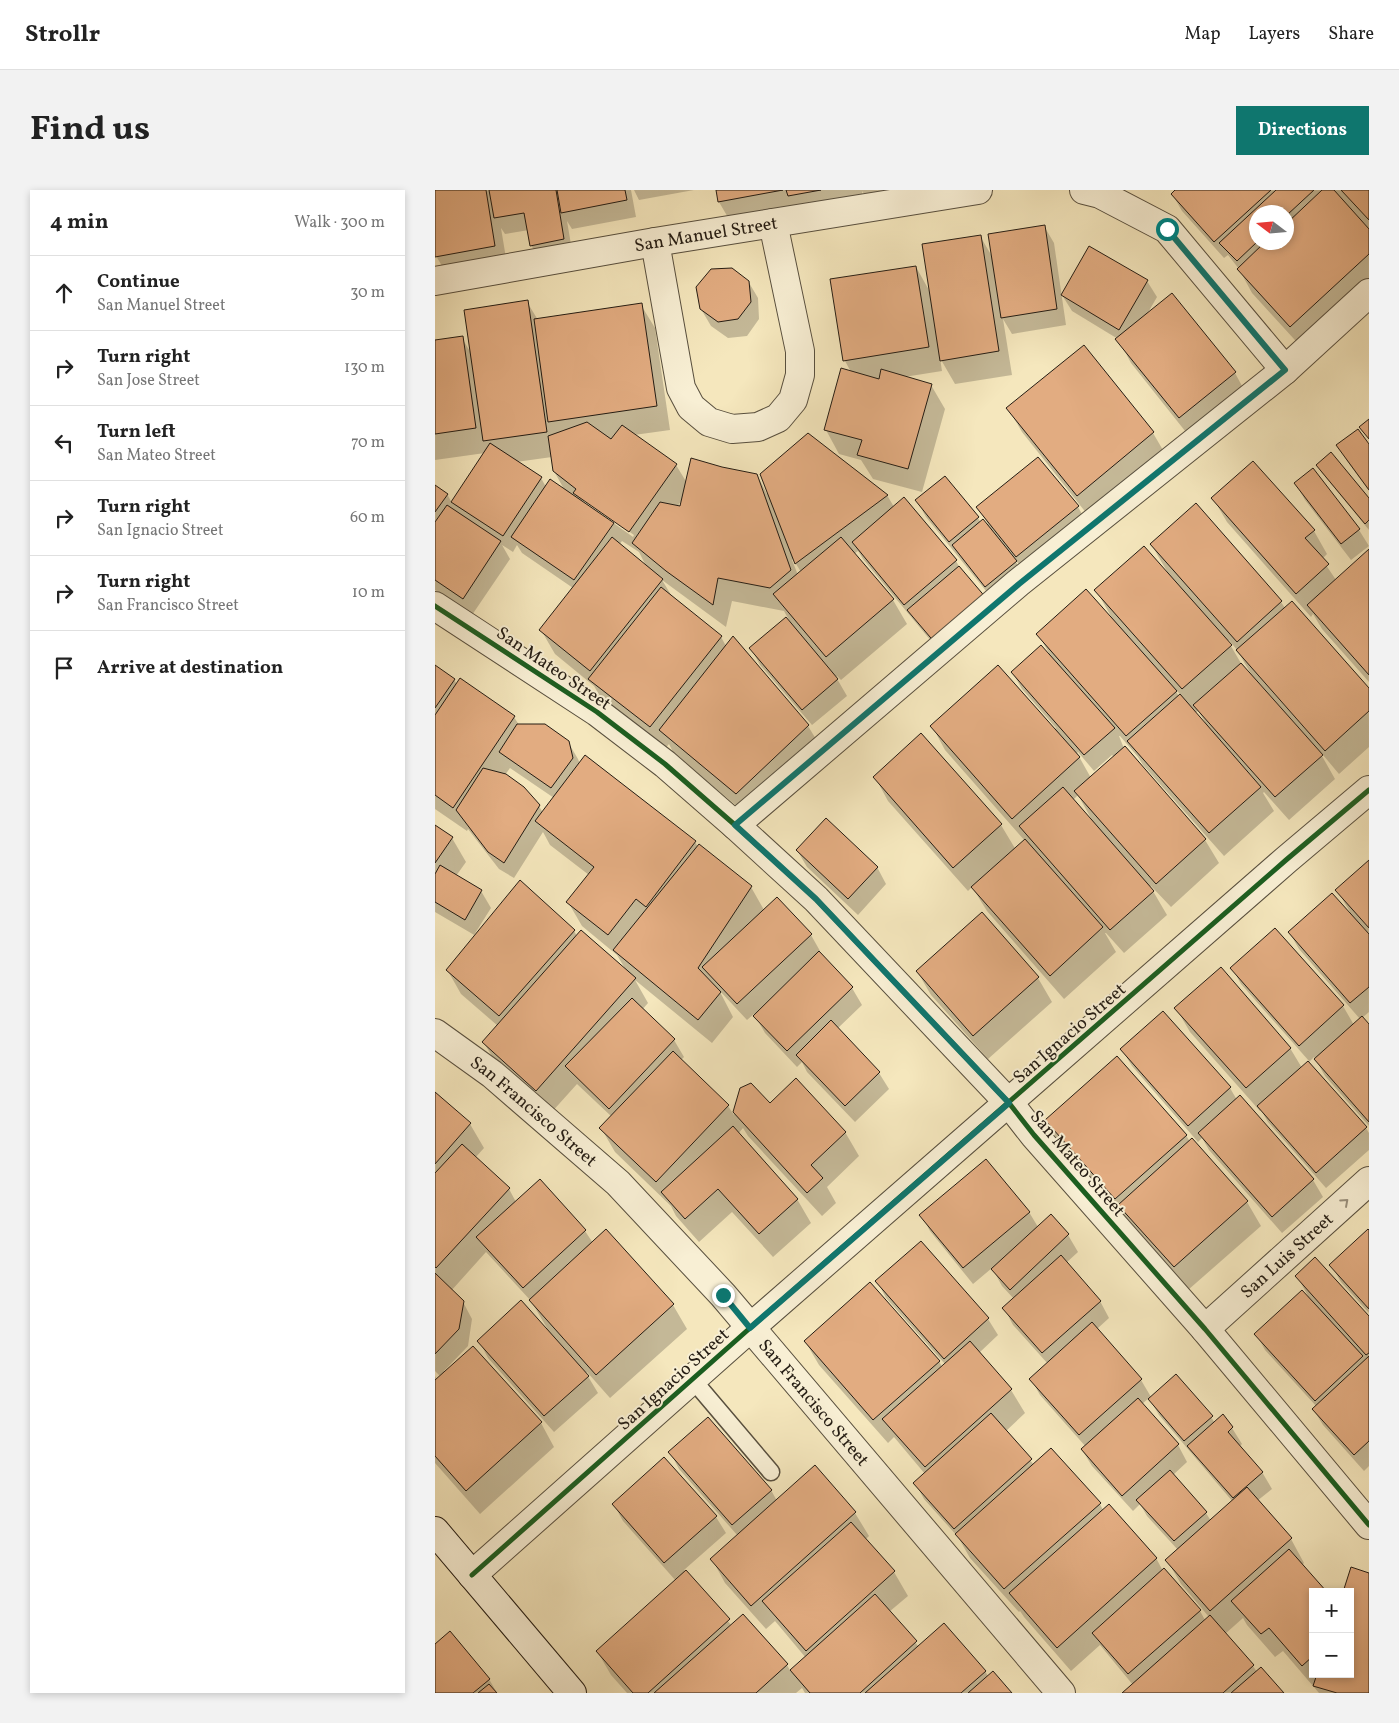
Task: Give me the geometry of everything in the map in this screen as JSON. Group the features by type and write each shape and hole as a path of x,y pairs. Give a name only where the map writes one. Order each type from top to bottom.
{"street":[{"name":"San Manuel Street","path":"435,282 655,242 978,190"},
{"path":"1084,190 1100,194 1167,229 1285,370"},
{"path":"655,242 681,388 691,407 709,422 732,429 758,427 777,418 793,400 800,375 800,351 773,223"},
{"path":"735,825 1019,584 1285,370 1369,293"},
{"name":"San Mateo Street","path":"435,606 597,712 665,764 816,899 1009,1103 1034,1135 1205,1329 1369,1525"},
{"name":"San Ignacio Street","path":"473,1575 750,1328 1286,860 1369,790"},
{"name":"San Francisco Street","path":"435,1033 491,1074 618,1183 723,1295 1061,1693"},
{"name":"San Luis Street","path":"1205,1329 1369,1181"},
{"path":"435,1531 572,1693"}],"lane":[{"path":"693,1380 771,1472"}],"building":[{"path":"435,190 486,190 495,246 435,257"},
{"path":"489,190 556,190 564,239 530,246 524,213 494,218"},
{"path":"557,190 625,190 627,200 561,213"},
{"path":"716,190 783,190 718,202"},
{"path":"786,190 821,190 788,196"},
{"path":"1175,190 1271,190 1255,205 1249,205 1249,210 1214,242 1171,194"},
{"path":"1276,190 1314,190 1294,209 1294,205 1260,205"},
{"path":"1322,190 1334,190 1369,229 1369,254 1290,327 1237,269 1257,250 1294,250 1294,216"},
{"path":"1341,190 1369,190 1369,220"},
{"path":"1249,215 1249,250 1237,261 1219,243"},
{"path":"1045,225 1057,309 1001,318 988,234"},
{"path":"981,235 999,351 940,361 922,244"},
{"path":"1089,246 1148,280 1119,330 1061,295"},
{"path":"916,266 929,347 843,361 830,279"},
{"path":"732,268 749,281 751,302 738,319 718,322 700,309 696,287 711,269"},
{"path":"1172,293 1236,372 1179,418 1115,339"},
{"path":"528,300 547,432 483,441 464,310"},
{"path":"642,303 657,406 548,422 534,319"},
{"path":"463,336 476,428 435,434 435,340"},
{"path":"1084,345 1154,432 1077,496 1006,408"},
{"path":"841,368 879,379 881,369 932,384 908,469 857,455 862,440 824,430"},
{"path":"1369,419 1369,439 1359,427"},
{"path":"587,422 611,439 622,425 677,464 629,532 573,493 576,489 553,471 548,436"},
{"path":"1358,429 1369,444 1369,490 1336,445"},
{"path":"808,433 888,495 795,564 760,474"},
{"path":"490,443 542,477 503,536 451,502"},
{"path":"1331,452 1369,498 1369,520 1365,524 1316,465"},
{"path":"1038,457 1079,506 1016,557 976,507"},
{"path":"691,458 757,474 791,570 770,588 718,578 713,605 666,571 632,543 660,502 680,506"},
{"path":"1253,461 1315,530 1305,538 1329,564 1296,594 1211,498"},
{"path":"1313,468 1360,529 1341,544 1294,483"},
{"path":"945,476 979,517 949,542 915,500"},
{"path":"550,479 614,523 574,580 511,537"},
{"path":"435,485 448,494 435,512"},
{"path":"904,497 957,560 904,605 852,542"},
{"path":"1196,503 1282,601 1237,642 1150,544"},
{"path":"447,505 501,541 463,599 435,580 435,522"},
{"path":"983,519 1017,561 985,587 952,545"},
{"path":"612,537 663,579 590,671 539,630"},
{"path":"841,537 894,599 826,657 773,594"},
{"path":"1144,546 1232,645 1182,689 1094,590"},
{"path":"1369,549 1369,675 1307,605"},
{"path":"959,566 987,599 936,644 907,610"},
{"path":"661,587 722,636 650,727 588,679"},
{"path":"1086,589 1177,691 1126,736 1036,634"},
{"path":"1292,601 1369,688 1369,711 1325,751 1236,650"},
{"path":"786,617 838,679 802,710 749,648"},
{"path":"733,636 809,725 736,794 659,730"},
{"path":"1041,645 1115,728 1084,755 1011,672"},
{"path":"1241,663 1323,755 1275,797 1193,705"},
{"path":"435,665 455,679 435,708"},
{"path":"998,665 1080,757 1012,819 930,726"},
{"path":"460,678 515,716 453,808 435,795 435,715"},
{"path":"1180,694 1261,787 1209,833 1127,741"},
{"path":"517,724 545,724 569,741 573,758 551,788 499,752"},
{"path":"921,733 1002,824 953,868 873,777"},
{"path":"1125,746 1206,839 1156,884 1074,791"},
{"path":"585,755 696,841 646,907 636,899 608,935 566,902 594,867 535,821"},
{"path":"483,768 506,774 524,787 540,805 504,863 488,852 456,810"},
{"path":"1063,787 1154,891 1110,930 1019,826"},
{"path":"826,818 878,867 848,899 796,850"},
{"path":"435,825 453,837 435,863"},
{"path":"1025,839 1103,927 1050,976 971,887"},
{"path":"699,844 752,886 698,968 721,992 698,1020 613,950"},
{"path":"1369,860 1369,928 1335,890"},
{"path":"440,865 482,890 465,920 435,902 435,874"},
{"path":"520,880 575,930 499,1016 446,970"},
{"path":"1332,893 1369,934 1369,987 1350,1003 1288,932"},
{"path":"777,897 812,934 737,1004 702,967"},
{"path":"982,912 1039,977 973,1036 916,971"},
{"path":"1275,928 1344,1005 1299,1046 1230,968"},
{"path":"581,930 636,978 536,1091 482,1042"},
{"path":"819,951 853,987 787,1051 753,1016"},
{"path":"1221,967 1291,1048 1246,1088 1174,1008"},
{"path":"632,998 675,1039 609,1109 565,1066"},
{"path":"1163,1011 1231,1087 1188,1126 1120,1049"},
{"path":"1362,1016 1369,1024 1369,1122 1314,1059"},
{"path":"831,1020 880,1072 845,1106 796,1055"},
{"path":"673,1051 729,1105 656,1182 599,1128"},
{"path":"1117,1056 1187,1135 1115,1199 1045,1120"},
{"path":"1308,1061 1367,1127 1316,1173 1257,1106"},
{"path":"796,1078 846,1132 811,1165 823,1178 807,1193 733,1112 740,1088 751,1083 770,1103"},
{"path":"435,1092 471,1123 435,1164"},
{"path":"1240,1095 1314,1179 1272,1217 1198,1133"},
{"path":"733,1126 798,1199 759,1234 718,1189 685,1219 661,1192"},
{"path":"1192,1138 1248,1201 1174,1267 1118,1205"},
{"path":"462,1144 510,1188 436,1268 435,1173"},
{"path":"986,1159 1030,1212 963,1268 919,1215"},
{"path":"540,1179 586,1230 523,1288 476,1237"},
{"path":"1051,1214 1069,1234 1010,1290 991,1269"},
{"path":"606,1229 674,1304 596,1375 529,1300"},
{"path":"1369,1230 1369,1309 1329,1265"},
{"path":"921,1241 989,1318 944,1359 875,1281"},
{"path":"1061,1255 1101,1301 1042,1353 1002,1308"},
{"path":"1315,1257 1369,1316 1369,1353 1366,1355 1295,1276"},
{"path":"435,1273 464,1301 459,1329 435,1354"},
{"path":"870,1282 940,1361 873,1420 804,1341"},
{"path":"1302,1290 1363,1356 1315,1401 1254,1334"},
{"path":"521,1300 589,1376 544,1416 477,1341"},
{"path":"1092,1322 1142,1379 1079,1435 1029,1379"},
{"path":"970,1341 1012,1389 925,1467 882,1419"},
{"path":"473,1346 542,1422 466,1491 435,1456 435,1380"},
{"path":"1369,1356 1369,1441 1354,1455 1312,1409"},
{"path":"1176,1374 1213,1416 1184,1441 1148,1399"},
{"path":"1138,1398 1179,1444 1122,1496 1081,1449"},
{"path":"991,1413 1032,1459 954,1529 913,1483"},
{"path":"1223,1414 1233,1427 1228,1432 1263,1472 1233,1498 1187,1446"},
{"path":"708,1417 772,1490 732,1525 668,1452"},
{"path":"1051,1448 1101,1503 1004,1589 955,1534"},
{"path":"664,1457 717,1516 664,1563 612,1504"},
{"path":"815,1465 856,1512 751,1606 710,1559"},
{"path":"1170,1470 1207,1512 1174,1541 1136,1500"},
{"path":"1247,1487 1292,1538 1210,1611 1165,1560"},
{"path":"1109,1504 1157,1558 1057,1648 1009,1593"},
{"path":"851,1522 895,1571 806,1651 762,1601"},
{"path":"1289,1549 1323,1588 1309,1588 1309,1660 1302,1666 1269,1628 1261,1634 1231,1601"},
{"path":"1351,1567 1369,1573 1369,1693 1337,1693 1313,1686 1316,1678 1354,1678 1354,1588 1344,1588"},
{"path":"1164,1568 1201,1610 1128,1674 1092,1633"},
{"path":"686,1570 730,1619 648,1693 633,1693 596,1651"},
{"path":"875,1594 917,1641 860,1693 810,1693 790,1670"},
{"path":"743,1614 788,1664 756,1693 654,1693"},
{"path":"1210,1615 1254,1665 1223,1693 1122,1693"},
{"path":"944,1623 986,1671 961,1693 865,1693"},
{"path":"450,1631 490,1679 473,1693 435,1693 435,1644"},
{"path":"1261,1667 1284,1693 1231,1693"},
{"path":"993,1671 1012,1693 968,1693"},
{"path":"489,1684 497,1693 478,1693"}],"cycle path":[{"path":"435,606 597,712 665,764 816,899 1009,1103 1034,1135 1205,1329 1369,1525"},
{"path":"472,1575 750,1328 1286,860 1369,790"}],"route":[{"path":"723,1295 750,1328 1009,1103 816,899 735,825 1019,584 1285,370 1167,229"}]}
